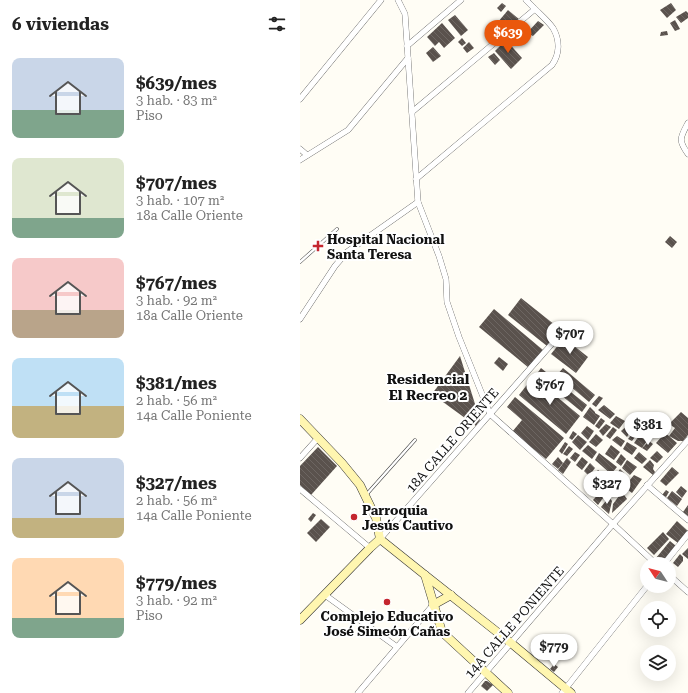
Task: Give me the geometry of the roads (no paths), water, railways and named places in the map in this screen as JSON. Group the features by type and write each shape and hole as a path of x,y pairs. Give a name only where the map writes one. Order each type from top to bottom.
{"street":[{"path":"300,99 381,0"},
{"path":"398,0 405,14 418,202 439,256 446,279 447,302 459,337 490,414 648,557"},
{"path":"407,46 461,0"},
{"path":"416,179 552,65 556,60 558,48 556,34 552,27 526,0"},
{"path":"412,112 535,9"},
{"path":"300,160 348,130 408,58"},
{"path":"688,123 681,137 681,144 688,154"},
{"path":"300,149 307,155"},
{"path":"300,319 335,266 347,252 418,202"},
{"name":"18A CALLE ORIENTE","path":"380,539 557,338"},
{"path":"300,419 342,463 360,485 376,518 380,539 511,643 566,692 642,593"},
{"path":"300,458 318,438"},
{"name":"14A CALLE PONIENTE","path":"468,693 613,524 688,440"},
{"path":"647,485 688,520"},
{"path":"300,489 370,548"},
{"path":"670,557 688,534"},
{"path":"300,620 380,539"},
{"path":"425,575 442,632 508,693"},
{"path":"676,581 688,592"},
{"path":"325,595 397,648"},
{"path":"358,693 433,605 451,595"}],"lane":[{"path":"300,262 337,229"},
{"path":"366,495 415,440"}],"place":[{"name":"Hospital Nacional Santa Teresa","path":"318,246"},
{"name":"Parroquia Jesús Cautivo","path":"354,517"},
{"name":"Complejo Educativo José Simeón Cañas","path":"387,602"}],"district":[{"name":"Residencial El Recreo 2","path":"428,388"}]}
